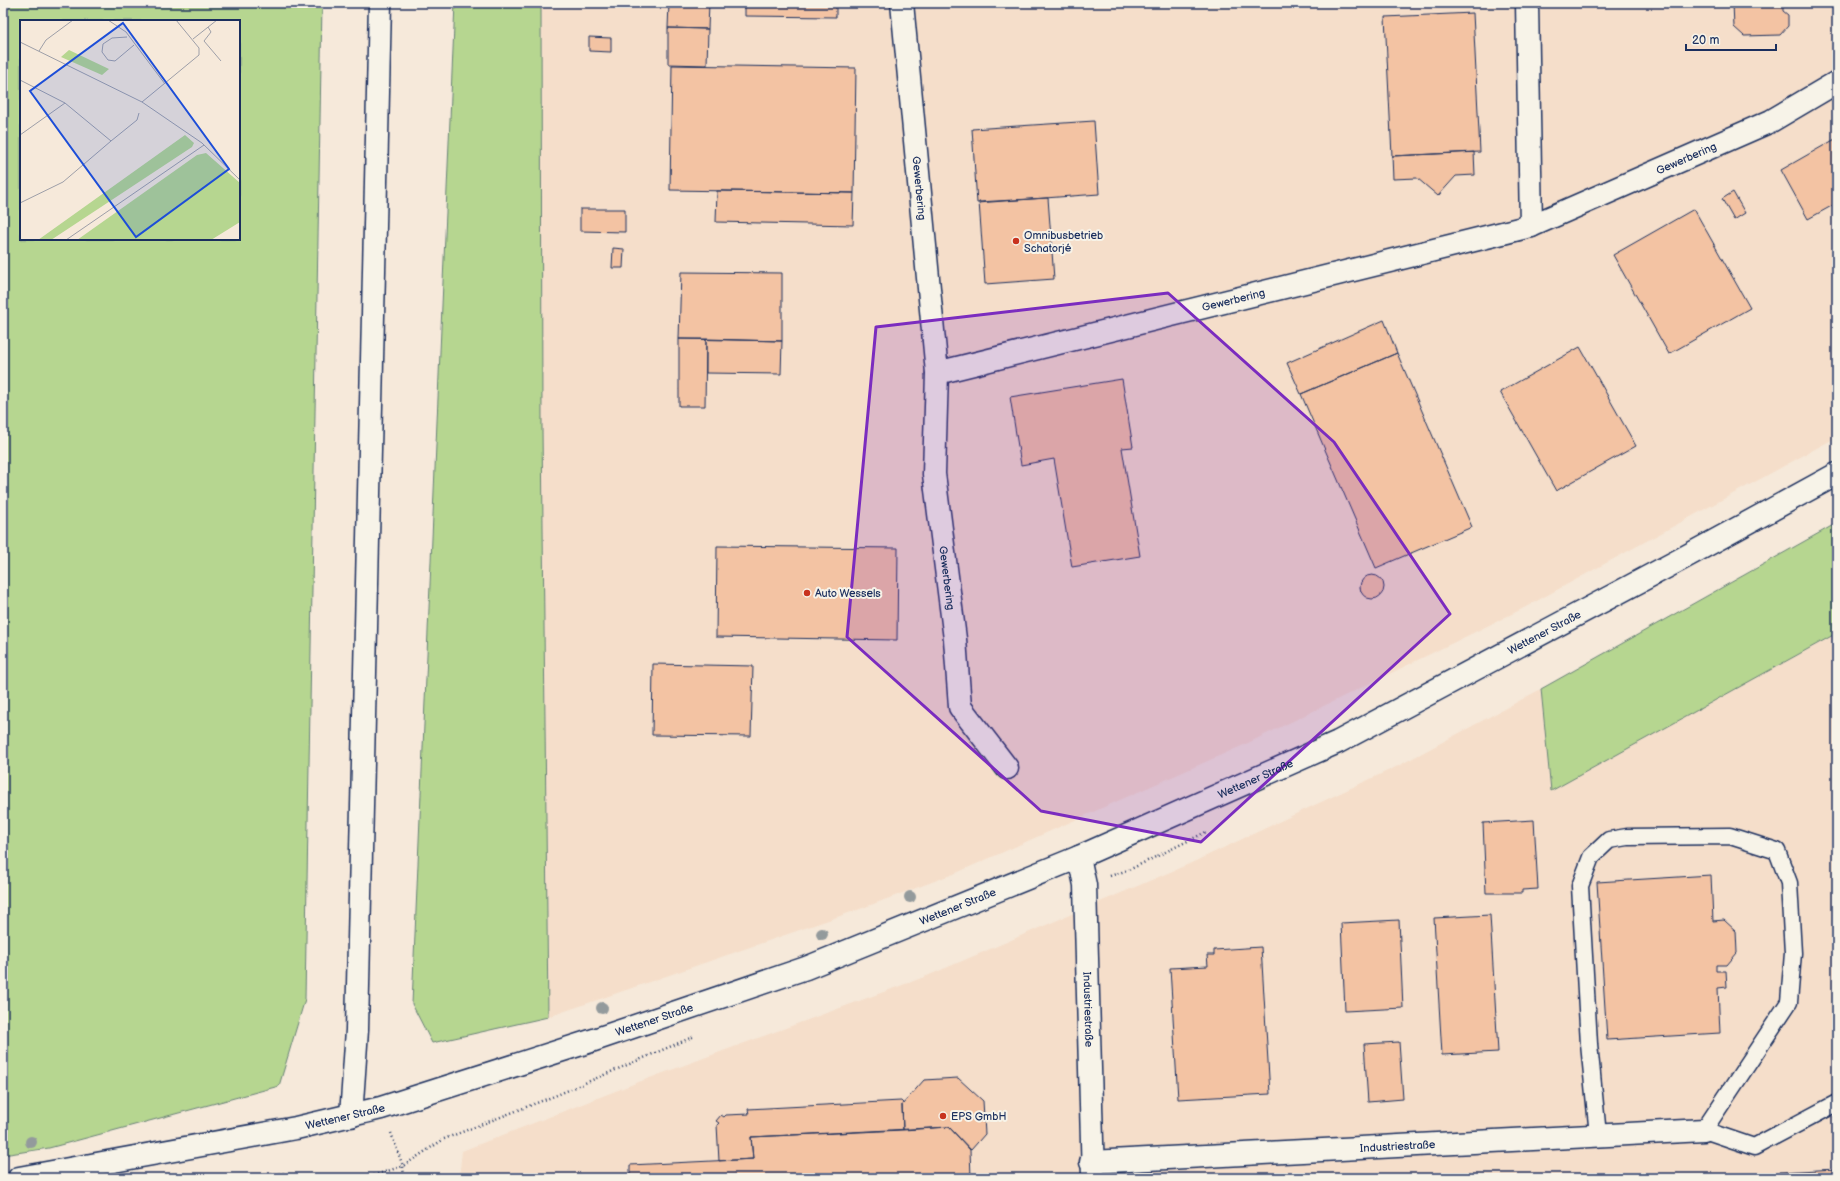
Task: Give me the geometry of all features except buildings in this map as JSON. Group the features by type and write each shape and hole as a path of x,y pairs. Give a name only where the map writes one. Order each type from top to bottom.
{"street":[{"path":"351,1116 357,1030 380,3"},
{"name":"Gewerbering","path":"902,3 937,373 934,474 955,638 960,707 1007,768"},
{"path":"1527,3 1531,226"},
{"name":"Gewerbering","path":"937,373 1531,226 1771,121 1837,82"},
{"name":"Wettener Straße","path":"19,1178 296,1128 381,1108 594,1040 806,968 1079,857 1338,742 1674,563 1837,474"},
{"name":"Industriestraße","path":"1079,857 1085,885 1092,1170 1598,1135 1704,1130"}],"lane":[{"path":"1598,1135 1589,1044 1580,886 1591,857 1609,840 1627,837 1730,836 1777,851 1789,883 1793,953 1789,1002 1704,1130 1754,1147 1837,1103"}],"path":[{"path":"381,1108 403,1166 404,1178"},
{"path":"235,1178 285,1173 296,1178"}],"highlighted area":[{"path":"1168,293 1334,442 1450,614 1201,842 1041,811 847,637 876,327"}],"shaded area":[{"path":"541,3 1837,3 1837,437 1522,609 1246,744 956,873 860,909 548,1017 542,427"},
{"path":"1837,633 1837,1178 459,1178 462,1151 636,1083 927,976 1189,864 1398,766 1541,689 1551,791"}],"green space":[{"path":"3,3 322,3 305,999 279,1086 49,1148 3,1155"},
{"path":"455,3 541,3 542,427 548,1017 432,1043 412,1004"},
{"path":"1837,523 1837,633 1551,791 1541,689"}],"place":[{"name":"Omnibusbetrieb Schatorjé","path":"1016,241"},
{"name":"Auto Wessels","path":"807,593"},
{"name":"EPS GmbH","path":"943,1116"}]}
